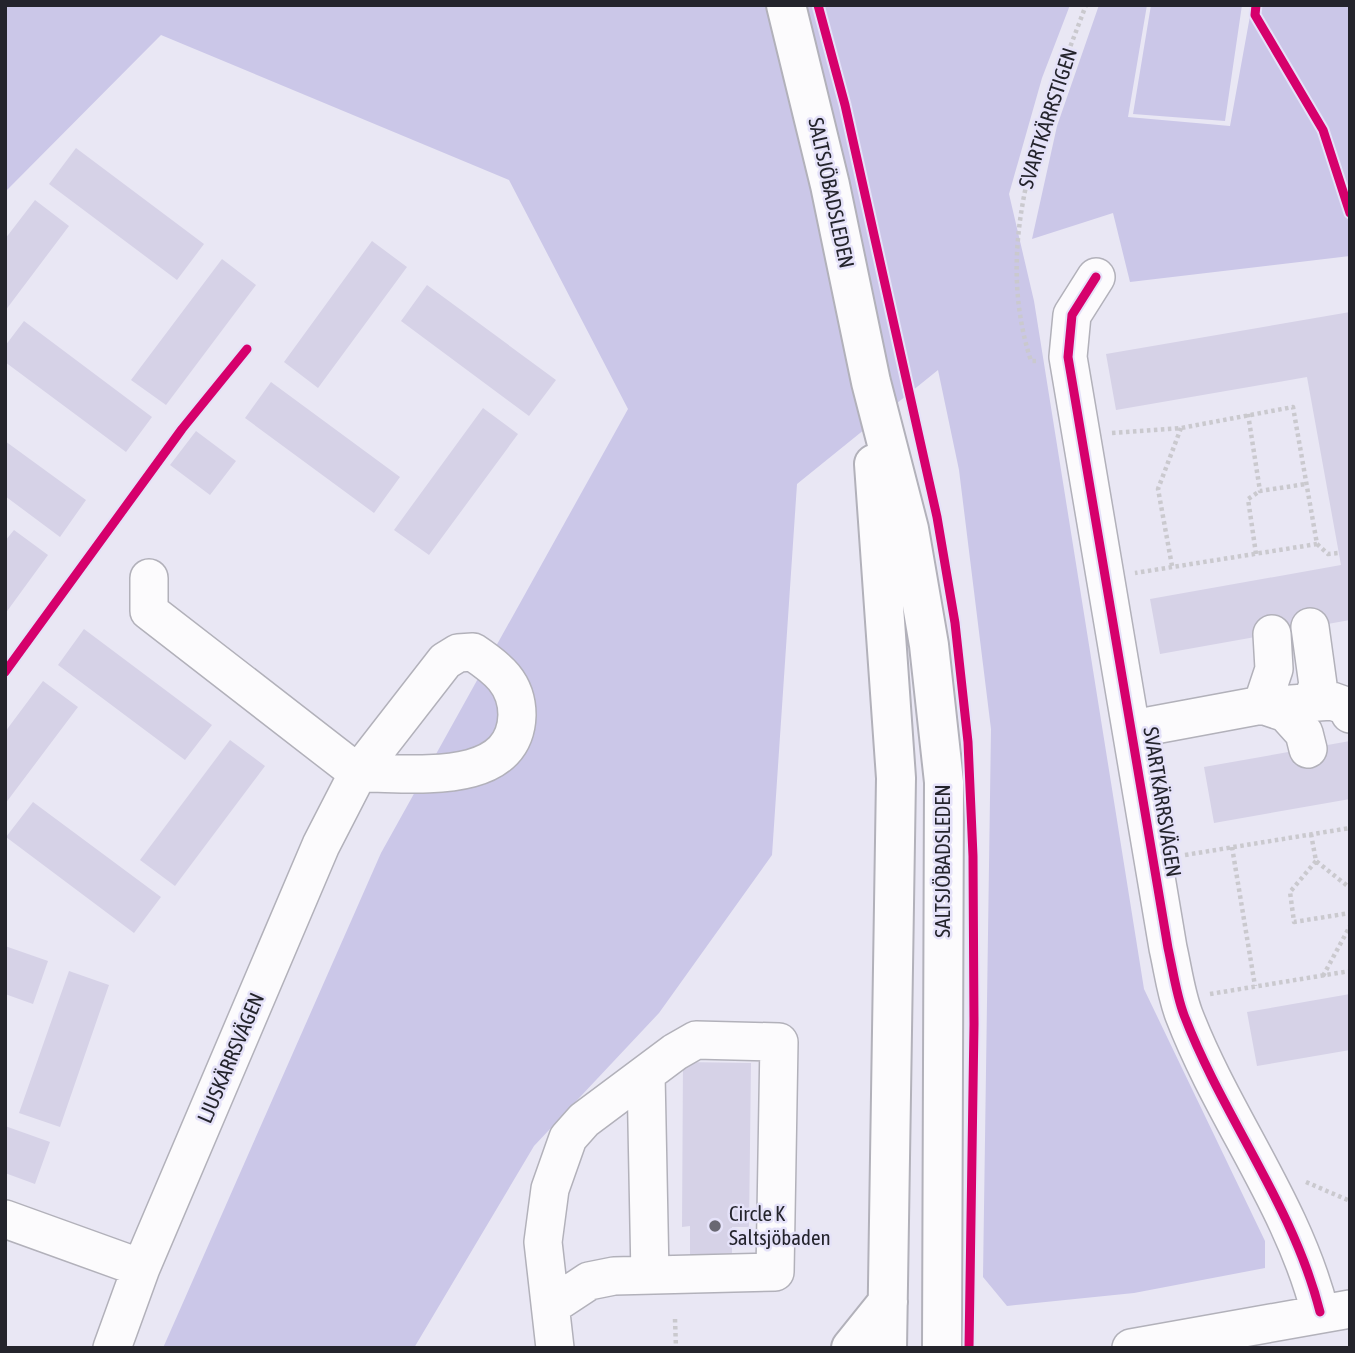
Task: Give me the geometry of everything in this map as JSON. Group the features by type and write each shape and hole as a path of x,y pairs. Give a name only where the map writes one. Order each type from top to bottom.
{"main road":[{"name":"SALTSJÖBADSLEDEN","path":"786,5 830,185 871,382 909,529 929,645 944,782 942,1348"},
{"name":"SALTSJÖBADSLEDEN","path":"871,382 874,471 887,622 896,778 887,1348"},
{"path":"850,1348 888,1302"}],"street":[{"name":"SVARTKÄRRSVÄGEN","path":"1096,277 1072,315 1068,357 1168,947 1183,1012 1201,1057 1287,1219 1314,1286 1335,1311"},
{"name":"LJUSKÄRRSVÄGEN","path":"112,1348 141,1268 321,845 358,772 149,611 149,578"},
{"path":"1310,627 1318,685 1311,702"},
{"path":"1262,706 1274,669 1272,634"},
{"path":"1133,729 1262,706 1311,702 1332,701 1346,706 1350,714"},
{"path":"1262,706 1286,713 1304,733 1308,749"},
{"path":"551,1306 589,1281 614,1276 775,1272 779,1042 696,1040 584,1120 568,1138 550,1189 543,1242 555,1348"},
{"path":"646,1074 650,1275"},
{"path":"5,1219 141,1268"},
{"path":"1131,1348 1335,1311"}],"path":[{"path":"1110,433 1181,428 1293,407 1317,544 1328,555 1338,553"},
{"path":"1248,414 1260,491"},
{"path":"1172,566 1158,489 1181,428"},
{"path":"1256,554 1248,499 1260,491 1306,484"},
{"path":"1125,575 1317,544"},
{"path":"1171,857 1350,828"},
{"path":"1311,834 1316,861 1350,888"},
{"path":"1232,847 1255,986"},
{"path":"1316,861 1290,892 1294,922 1350,913"},
{"path":"1323,976 1350,926"},
{"path":"1210,994 1350,971"},
{"path":"1296,1178 1350,1201"},
{"path":"675,1319 676,1348"}],"shaded area":[{"path":"5,5 1070,5 1042,78 1009,194 1034,301 1144,989 1265,1241 1265,1268 1134,1293 1007,1306 983,1277 991,729 959,470 938,370 797,484 772,855 659,1013 534,1146 414,1348 163,1348 381,853 628,409 509,180 161,35 5,192"},
{"path":"1099,5 1147,5 1128,117 1230,126 1252,5 1350,5 1350,256 1130,282 1113,213 1032,239 1057,126"},
{"path":"1151,5 1242,5 1225,121 1133,114"}],"building":[{"path":"76,148 204,244 177,280 49,184"},
{"path":"35,200 69,226 5,311 5,239"},
{"path":"372,241 407,267 318,388 284,362"},
{"path":"222,259 256,285 166,405 131,380"},
{"path":"427,285 556,380 529,416 401,321"},
{"path":"1350,312 1350,620 1160,654 1150,599 1341,565 1307,377 1116,410 1106,354"},
{"path":"24,321 152,417 126,452 5,362 5,346"},
{"path":"271,382 400,477 374,513 245,418"},
{"path":"483,408 518,434 429,555 394,530"},
{"path":"196,431 236,461 210,495 170,465"},
{"path":"5,441 86,500 60,537 5,496"},
{"path":"14,530 48,555 5,614 5,541"},
{"path":"84,629 212,725 185,760 58,665"},
{"path":"43,681 78,707 5,804 5,732"},
{"path":"230,740 265,766 175,886 140,860"},
{"path":"1350,741 1350,799 1214,823 1204,767"},
{"path":"33,802 161,897 134,933 6,837"},
{"path":"5,946 48,961 33,1004 5,994"},
{"path":"69,971 109,985 60,1127 19,1113"},
{"path":"1350,994 1350,1050 1257,1066 1247,1012"},
{"path":"683,1062 751,1063 749,1227 732,1227 732,1288 690,1287 690,1226 682,1227"},
{"path":"5,1126 50,1142 35,1184 5,1173"}],"cycle path":[{"path":"818,5 845,105 937,517 955,623 968,742 973,856 974,1024 969,1348"},
{"path":"1256,5 1255,15 1323,130 1350,213"},
{"path":"1096,277 1072,315 1068,357 1175,982 1184,1015 1200,1053 1293,1235 1320,1312"},
{"path":"5,672 182,429 247,349"}],"place":[{"name":"Circle K Saltsjöbaden","path":"715,1226"}]}
